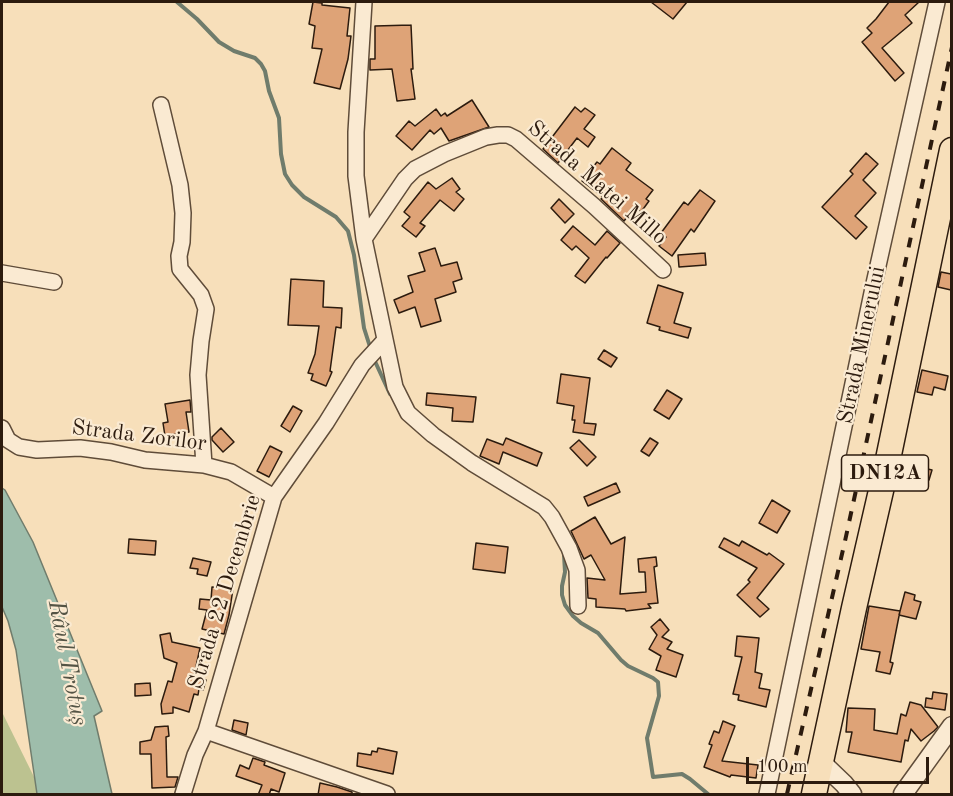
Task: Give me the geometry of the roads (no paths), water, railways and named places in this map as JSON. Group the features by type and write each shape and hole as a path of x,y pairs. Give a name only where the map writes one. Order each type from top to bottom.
{"main road":[{"name":"DN12A","path":"813,795 946,201 951,150"}],"street":[{"path":"364,2 356,156 357,185 376,350 408,413 433,435 543,507 552,517 569,548 576,570 578,606"},
{"name":"Strada Minerului","path":"767,795 876,277 937,2"},
{"path":"161,105 180,185 183,213 182,242 178,256 180,269 201,295 206,309 198,375 204,465"},
{"name":"Strada Matei Millo","path":"364,239 405,178 415,169 486,137 508,135 516,139 586,199 663,270"},
{"path":"2,273 54,282"},
{"name":"Strada 22 Decembrie","path":"183,795 195,755 206,731 274,497 326,423 358,372 376,350"},
{"name":"Strada Zorilor","path":"2,428 8,440 19,447 37,450 80,448 146,460 204,465 231,472 274,497"},
{"path":"903,795 951,726"},
{"path":"206,731 387,795"},
{"path":"821,762 852,795"}],"water":[{"name":"Râul Trotuș","path":"2,488 33,542 102,711 94,716 112,794 37,794 16,650 2,607"}],"waterway":[{"path":"177,2 219,42 234,51 255,58 265,71 269,91 279,118 281,154 285,174 304,197 336,217 348,231 354,255 364,328 371,350"},
{"path":"373,357 390,394"},
{"path":"564,555 565,572 562,595 565,605 573,616 598,633 628,666 658,682 659,696 647,738 653,777 682,774 708,794"}],"railway":[{"path":"787,794 845,541 952,47"}]}
